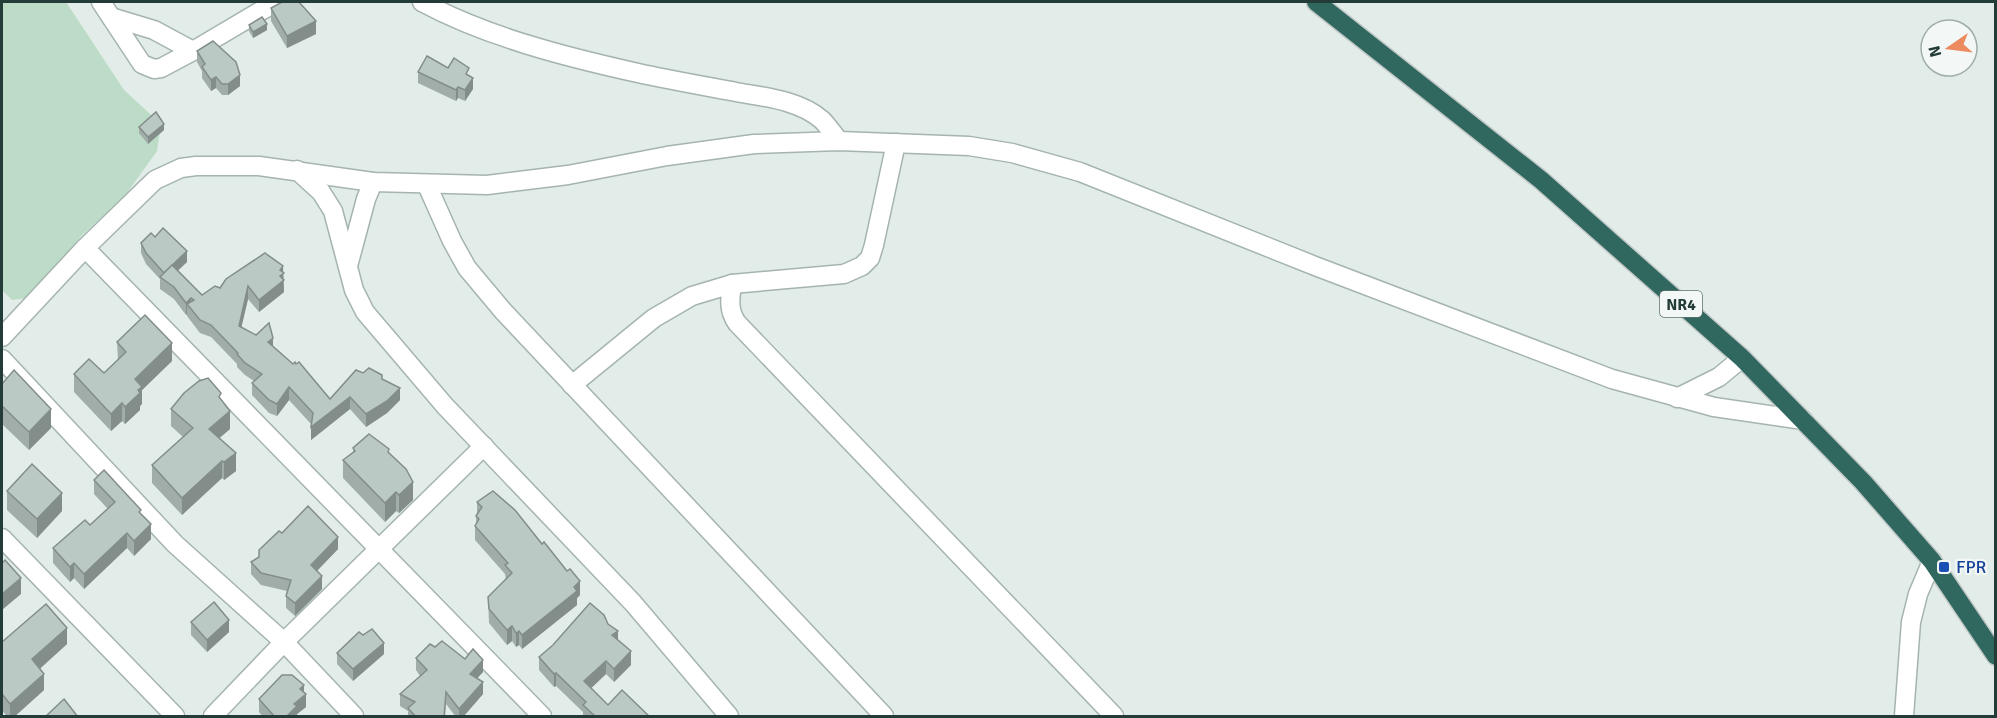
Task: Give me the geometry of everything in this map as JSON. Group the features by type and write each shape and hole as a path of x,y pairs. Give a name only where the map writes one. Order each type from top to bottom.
{"highway":[{"name":"NR4","path":"1316,2 1541,180 1742,358 1863,482 1932,561 1995,656"}],"street":[{"path":"101,2 142,64 147,68 161,68 276,2"},
{"path":"422,2 444,14 510,39 638,73 780,100 822,120 839,141"},
{"path":"111,17 154,30 193,51"},
{"path":"2,336 85,248 155,180 174,170 196,166 259,166 373,182 487,185 530,181 716,148 754,144 839,141 969,146 1012,153 1080,172 1315,267 1612,379 1714,407 1803,420"},
{"path":"572,385 654,318 692,296 732,284 844,274 862,266 870,258 874,245 896,143"},
{"path":"297,170 321,192 333,211 354,290 365,312 418,376 633,603 729,717"},
{"path":"348,267 366,199 373,182"},
{"path":"426,185 467,267 503,310 884,717"},
{"path":"85,248 543,717"},
{"path":"732,284 729,305 731,315 737,323 1114,717"},
{"path":"1677,398 1719,377 1742,358"},
{"path":"2,359 175,544 284,642 354,717"},
{"path":"213,717 379,547 484,446"},
{"path":"2,538 175,717"},
{"path":"1904,717 1911,622 1918,594 1932,561"}],"green space":[{"path":"2,2 66,2 124,90 161,124 157,151 124,197 82,235 28,298 12,300 2,290"}],"building":[{"path":"282,2 299,2 316,21 287,36 271,8"},
{"path":"262,17 267,24 253,32 249,25"},
{"path":"213,41 236,62 240,75 228,84 222,84 216,77 211,80 202,67 205,64 197,51"},
{"path":"427,56 448,68 454,58 469,68 466,74 473,78 465,90 458,87 456,90 418,72"},
{"path":"156,112 164,124 148,137 139,127"},
{"path":"163,228 187,251 164,273 146,253 141,243 151,233 155,237"},
{"path":"265,253 283,266 280,270 284,273 280,276 284,280 259,300 248,286 239,326 256,335 269,323 273,338 268,342 293,364 299,362 330,399 356,370 363,373 369,368 382,375 382,379 400,388 387,401 366,414 350,397 311,427 313,413 289,387 277,404 269,400 252,383 262,374 245,363 211,325 200,320 187,304 194,300 191,298 186,303 174,287 160,277 172,265 202,295 215,286 220,288 226,279"},
{"path":"145,315 172,343 135,379 142,387 138,390 140,393 125,407 122,403 111,414 74,374 89,359 104,373 126,352 117,342"},
{"path":"14,370 51,409 29,432 2,406 2,384"},
{"path":"208,378 221,393 219,397 230,411 209,429 236,453 224,462 222,461 182,498 152,465 193,428 171,409 184,393 199,381"},
{"path":"369,434 389,449 388,452 406,469 413,482 399,495 396,492 385,503 343,460 355,451 353,448"},
{"path":"32,464 62,493 37,519 7,491"},
{"path":"104,470 151,524 134,541 127,533 84,574 74,563 70,567 53,548 85,520 90,525 115,502 94,480"},
{"path":"493,491 515,510 542,544 544,542 567,571 570,569 580,581 574,587 577,591 522,635 519,631 516,633 512,626 507,630 489,609 488,597 512,573 505,565 508,563 475,526 479,519 476,516 482,507 477,502"},
{"path":"308,506 338,537 311,565 322,576 295,603 286,596 291,580 261,573 251,562 259,557 259,550 279,531 282,533"},
{"path":"5,560 21,578 2,594 2,563"},
{"path":"214,602 229,620 207,640 191,622"},
{"path":"590,603 604,615 608,624 618,631 612,635 631,651 614,669 606,661 584,681 608,705 622,690 650,717 596,717 583,705 586,702 556,673 554,674 539,657 553,645"},
{"path":"46,604 67,628 32,659 44,674 10,704 2,694 2,642"},
{"path":"372,629 384,643 353,669 337,653 359,632 363,635"},
{"path":"442,641 465,659 473,649 483,660 470,674 483,682 459,709 446,692 444,717 416,717 408,708 415,702 400,694 427,670 416,658 430,644 435,647"},
{"path":"282,675 292,675 304,685 300,689 306,694 294,704 297,706 286,717 275,717 259,699"},
{"path":"64,699 78,717 45,717"}],"place":[{"name":"FPR","path":"1944,567"}]}
